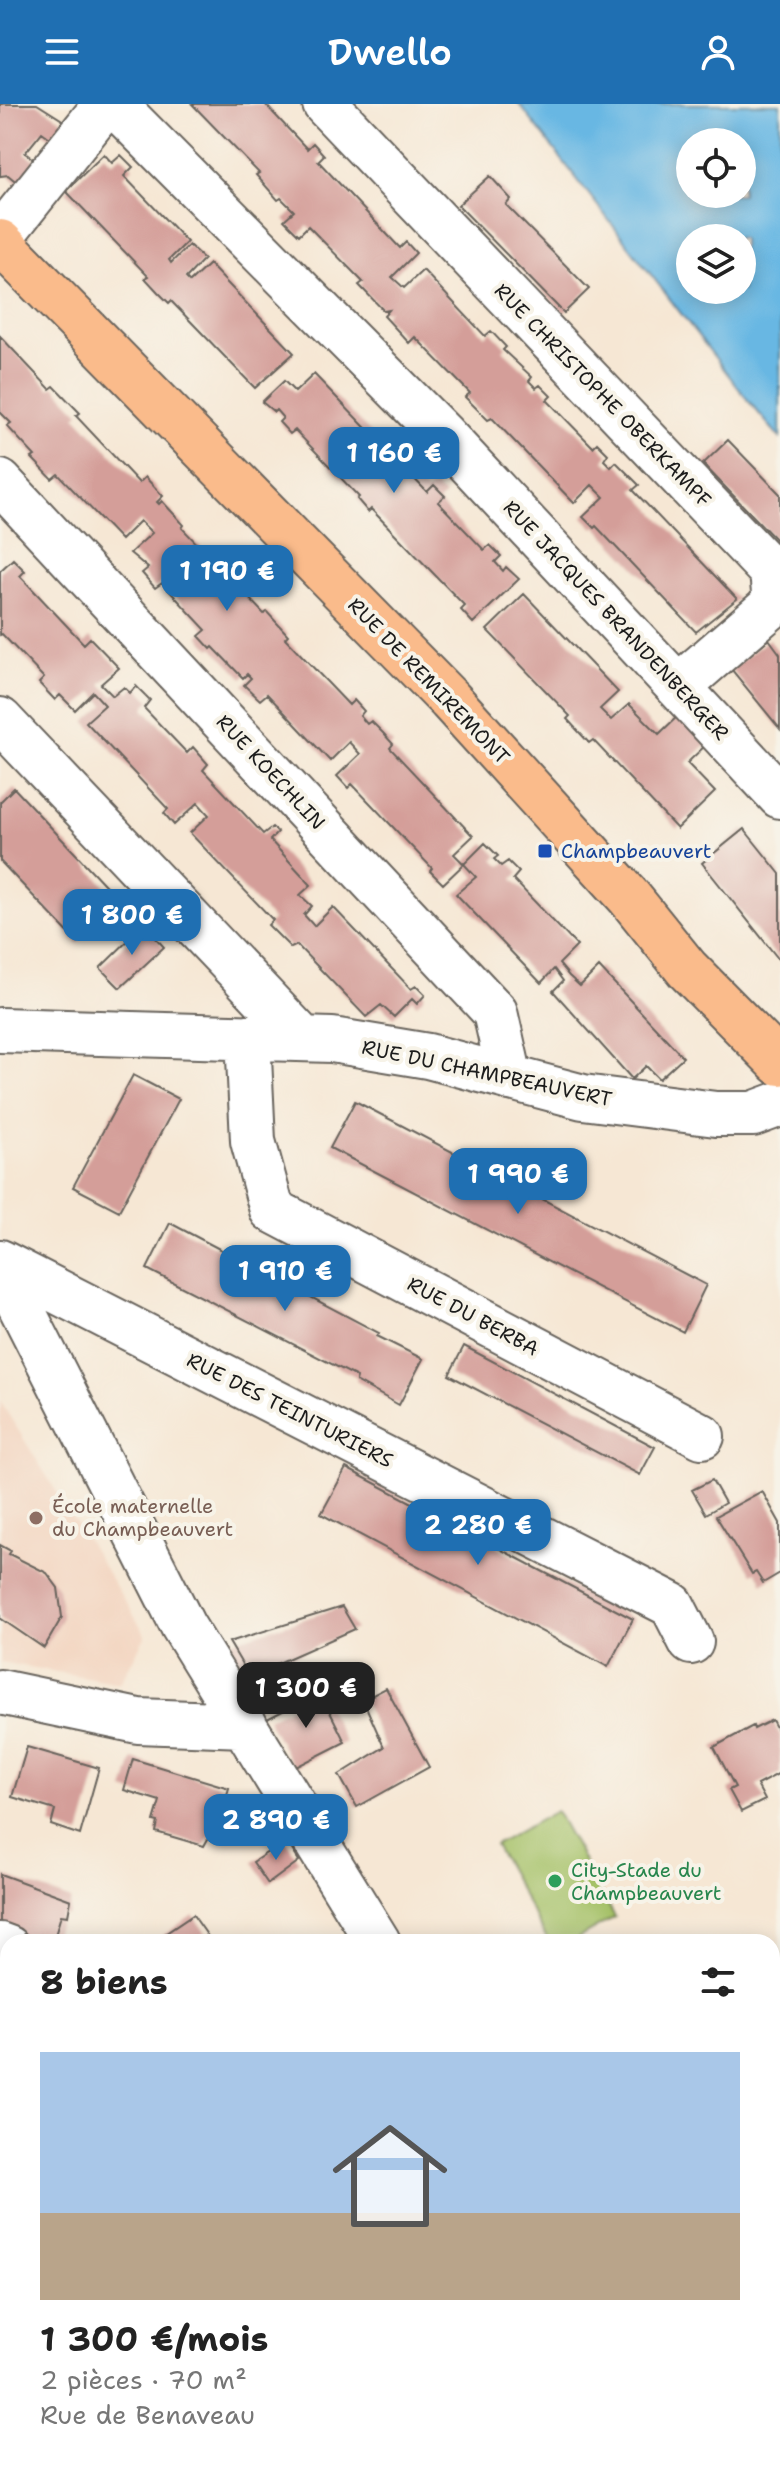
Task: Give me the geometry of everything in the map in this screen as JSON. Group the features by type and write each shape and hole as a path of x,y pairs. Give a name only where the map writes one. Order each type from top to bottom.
{"main road":[{"name":"RUE DE REMIREMONT","path":"0,239 450,700 629,897 687,969 780,1063"}],"street":[{"path":"0,239 106,104"},
{"name":"RUE JACQUES BRANDENBERGER","path":"114,104 442,434 780,796"},
{"name":"RUE CHRISTOPHE OBERKAMPF","path":"325,104 772,572 775,603 679,686"},
{"name":"RUE KOECHLIN","path":"0,482 495,1012 510,1078"},
{"path":"0,720 303,1039"},
{"name":"RUE DU CHAMPBEAUVERT","path":"0,1030 332,1040 428,1056 583,1097 716,1114 753,1114 780,1104"},
{"name":"RUE DU BERBA","path":"248,1037 253,1141 272,1210 702,1436"},
{"path":"0,1264 183,1626 373,1934"},
{"name":"RUE DES TEINTURIERS","path":"0,1264 672,1605 691,1642"},
{"path":"0,1692 138,1721 245,1725"}],"shaded area":[{"name":"École maternelle du Champbeauvert","path":"0,1401 146,1635 120,1683 0,1662"}],"green space":[{"name":"City-Stade du Champbeauvert","path":"556,1811 615,1917 585,1934 545,1934 495,1845"}],"water":[{"path":"519,104 780,104 780,438 751,404"}],"building":[{"path":"0,104 37,104 67,123 53,140 42,132 25,153 36,161 19,184 8,175 0,176"},
{"path":"192,104 265,104 307,149 313,143 324,155 318,161 400,248 406,242 416,253 392,277 404,288 423,270 485,336 491,331 506,347 503,350 532,377 529,381 536,388 540,385 551,396 547,400 593,447 597,443 608,454 604,460 611,467 616,462 639,485 633,490 737,599 696,632 596,526 594,528 583,517 604,497 592,485 574,503 492,418 488,420 465,397 470,393 415,337 409,343 384,316 389,310 384,311 359,285 363,282 308,226 299,235 284,220 294,211 281,198 278,200 256,175 259,173"},
{"path":"104,154 112,163 121,155 133,167 124,176 187,242 169,260 171,263 189,245 204,259 186,278 190,282 209,264 294,353 255,388 171,301 169,303 158,292 145,278 148,276 66,191"},
{"path":"490,176 511,199 506,205 589,289 564,313 458,205"},
{"path":"0,336 50,389 54,386 80,413 76,416 139,483 145,477 163,496 157,502 162,501 184,525 182,528 264,614 267,612 288,635 285,638 349,705 354,700 364,711 360,716 367,724 371,721 383,733 393,744 390,748 473,836 454,854 464,864 443,884 430,871 432,868 352,784 348,788 337,776 360,754 349,742 330,761 267,694 260,700 244,685 251,678 247,674 243,678 213,647 211,649 199,636 206,630 162,583 155,588 142,573 148,568 130,553 152,533 140,521 121,540 58,474 52,479 32,458 35,456 7,426 11,423 0,412"},
{"path":"314,374 427,492 434,485 445,496 438,502 484,550 490,545 501,556 495,562 503,571 506,567 519,579 473,623 461,610 465,606 371,509 368,512 357,499 359,497 295,430 290,434 279,422 283,418 276,410 274,412 262,402 284,381 295,392"},
{"path":"728,440 780,494 780,544 703,464"},
{"path":"13,559 25,571 20,576 84,644 90,638 119,668 101,684 113,696 124,687 130,693 136,686 150,700 144,708 187,753 193,747 208,764 203,770 263,834 272,827 278,832 270,840 311,885 300,895 312,906 304,915 314,926 333,907 411,989 416,986 425,995 417,1004 412,999 394,1017 381,1005 366,1017 297,945 291,948 268,925 273,920 190,833 209,815 198,803 174,825 164,813 168,809 86,722 105,705 93,692 75,710 60,695 55,700 39,683 44,678 0,635 0,571"},
{"path":"524,594 618,692 600,709 611,720 629,704 659,734 681,713 709,742 687,763 715,792 677,829 593,740 589,743 567,719 570,716 487,630"},
{"path":"769,639 780,654 780,729 731,669"},
{"path":"14,788 120,901 78,943 0,861 0,802"},
{"path":"744,829 780,874 780,961 702,863"},
{"path":"485,843 498,856 494,859 501,866 508,861 519,872 513,879 577,946 559,964 569,976 580,986 599,967 683,1057 659,1079 646,1066 632,1079 553,991 563,981 554,969 541,983 456,894 476,877 464,864"},
{"path":"144,925 164,947 120,988 100,968"},
{"path":"133,1075 179,1099 119,1211 73,1187"},
{"path":"355,1101 706,1285 683,1332 330,1148"},
{"path":"170,1223 423,1359 399,1405 356,1381 357,1377 147,1269"},
{"path":"464,1346 655,1447 640,1475 449,1375"},
{"path":"346,1468 633,1619 608,1667 321,1514"},
{"path":"712,1480 725,1503 706,1514 692,1490"},
{"path":"762,1491 780,1523 780,1573 763,1583 756,1572 752,1574 716,1516"},
{"path":"0,1545 11,1551 9,1554 47,1573 58,1588 62,1617 44,1648 0,1618"},
{"path":"342,1607 355,1629 249,1676 229,1642"},
{"path":"386,1688 429,1767 357,1807 339,1775 384,1747 363,1700"},
{"path":"320,1692 345,1742 294,1768 267,1719"},
{"path":"772,1720 780,1735 780,1773 757,1785 765,1800 741,1812 729,1790 735,1787 714,1747 753,1726 754,1729"},
{"path":"27,1747 99,1768 80,1835 51,1825 55,1810 12,1797"},
{"path":"133,1759 229,1788 214,1838 209,1837 204,1846 156,1832 158,1822 154,1821 160,1801 124,1790"},
{"path":"286,1840 299,1861 268,1884 253,1862"},
{"path":"0,1874 71,1900 68,1916 61,1915 55,1934 15,1934 0,1929"},
{"path":"193,1915 206,1934 165,1934"}],"place":[{"name":"Champbeauvert","path":"545,851"},
{"name":"École maternelle du Champbeauvert","path":"36,1518"},
{"name":"City-Stade du Champbeauvert","path":"555,1881"}]}
